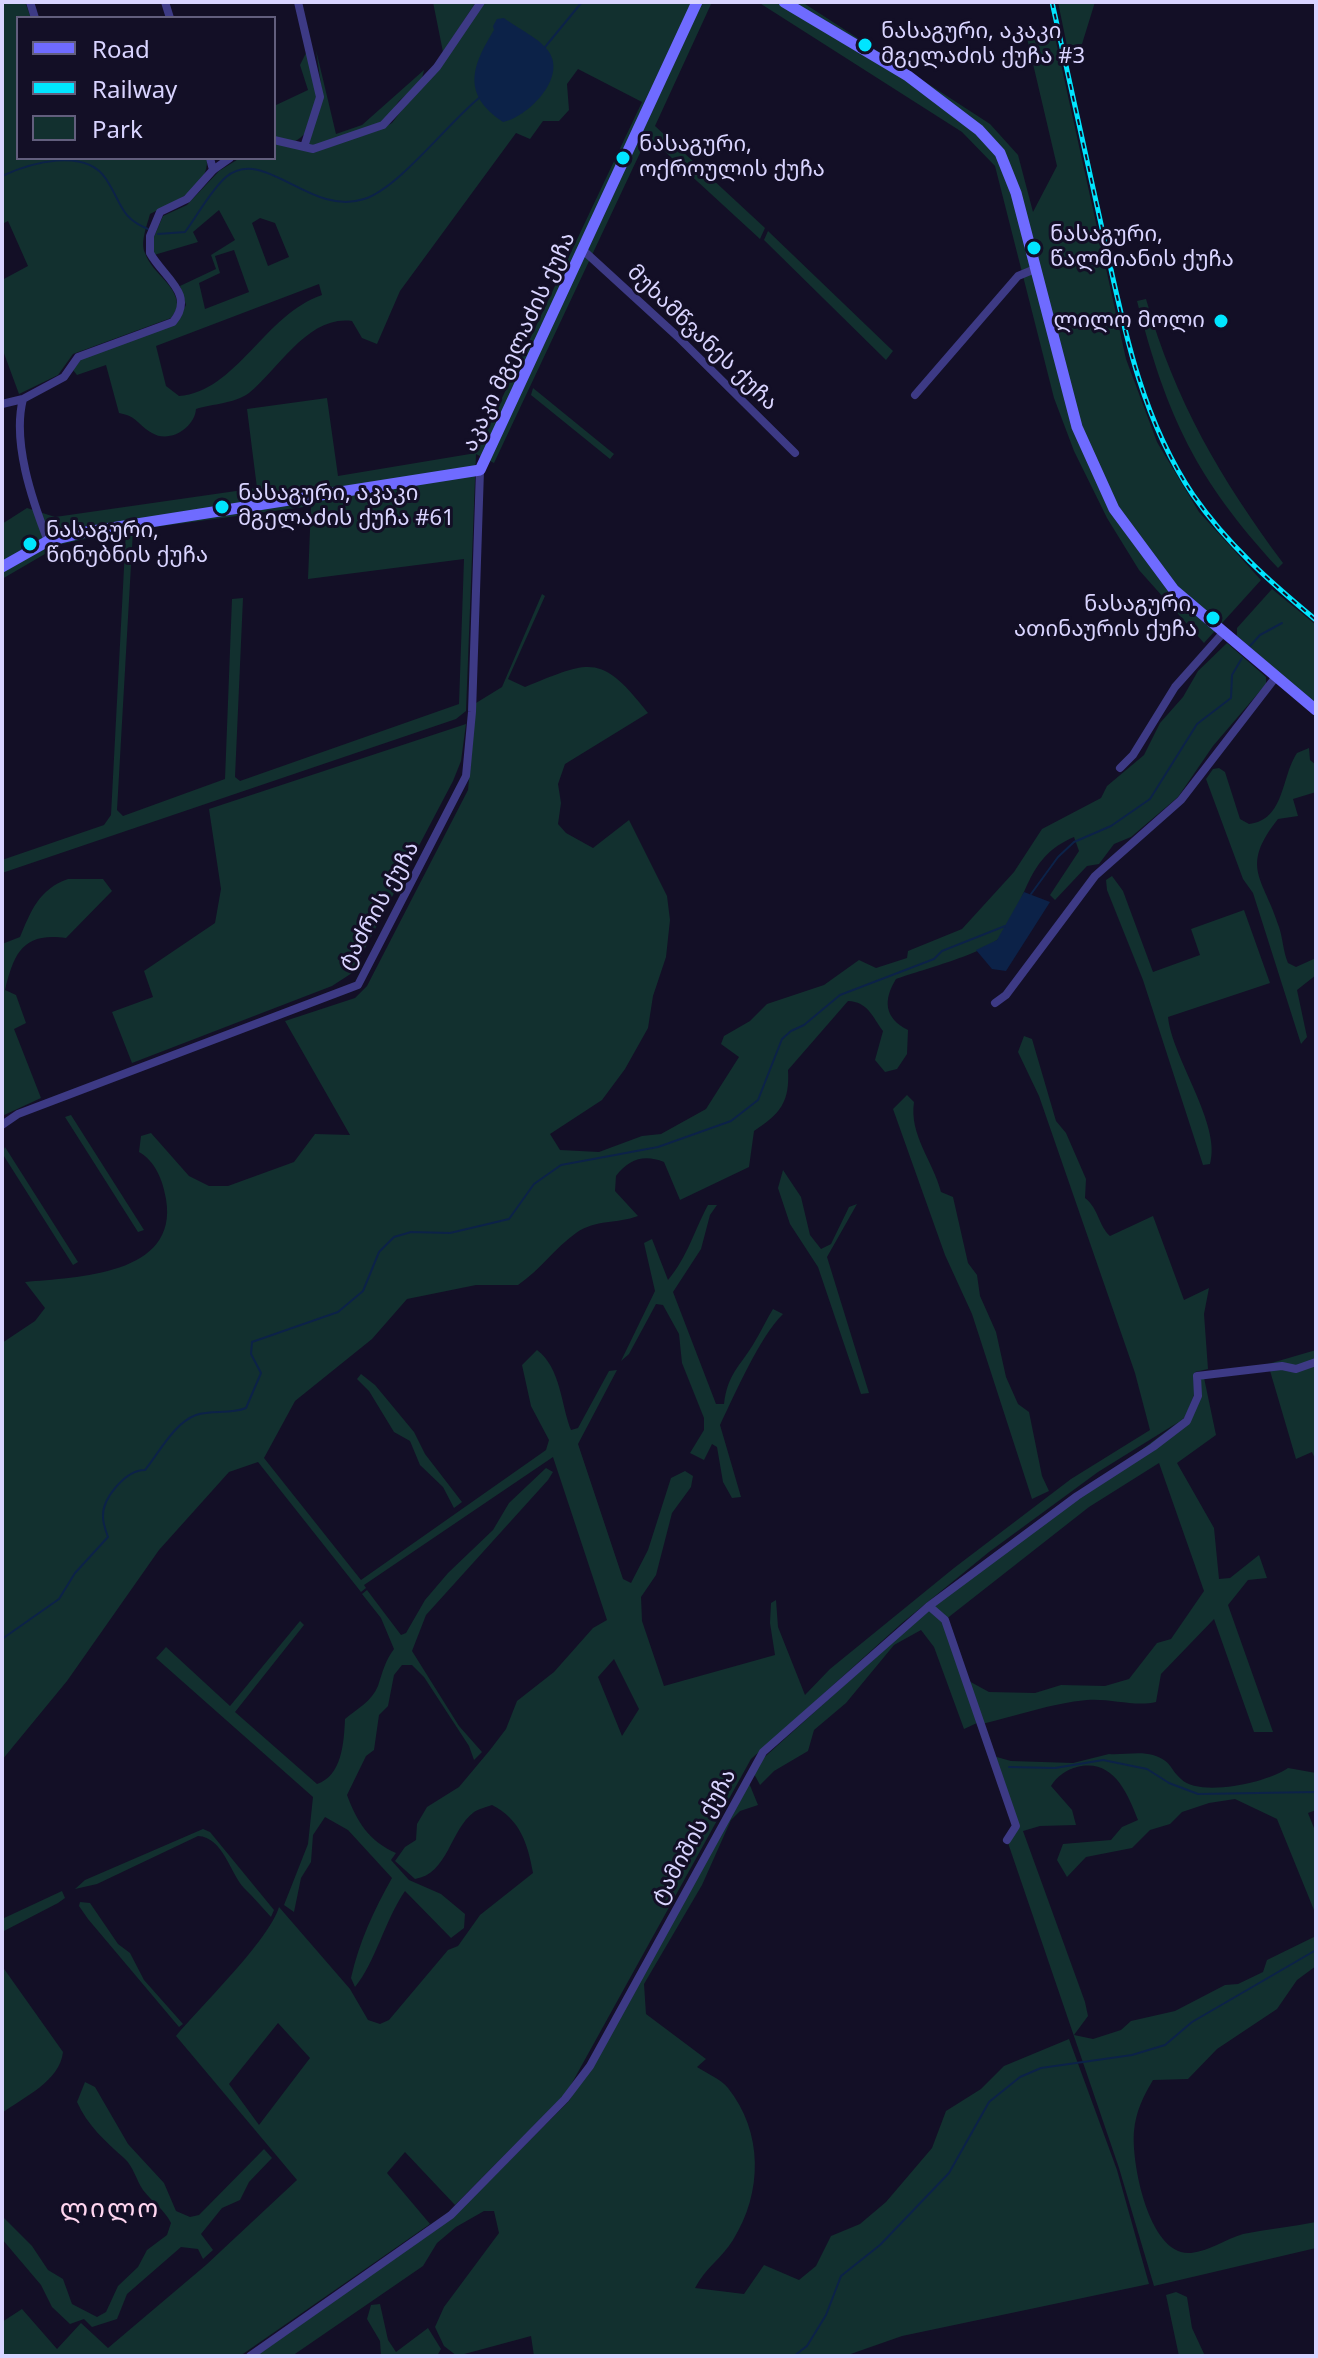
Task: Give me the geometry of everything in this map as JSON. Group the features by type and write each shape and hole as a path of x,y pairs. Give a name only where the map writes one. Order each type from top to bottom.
{"street":[{"path":"298,2 320,97 304,147"},
{"path":"276,140 304,147 327,146 383,125 437,67 481,2"},
{"name":"აკაკი მგელაძის ქუჩა","path":"2,567 48,541 480,470 697,2"},
{"path":"784,2 908,76 992,142 1009,171 1069,401 1101,483 1155,569 1195,611 1316,710"},
{"path":"210,160 213,170"},
{"path":"2,404 23,399 64,377 78,357 173,322 182,311 182,298 150,253 153,223 160,212 187,199 213,170 227,160"},
{"name":"მუხამწვანეს ქუჩა","path":"584,251 678,337 795,453"},
{"path":"915,395 1018,276 1035,269"},
{"path":"23,399 23,443 38,516 48,541"},
{"name":"ტაძრის ქუჩა","path":"2,1125 18,1114 358,985 466,776 472,712 480,470"},
{"path":"1120,768 1133,755 1175,687 1223,633"},
{"path":"995,1003 1006,995 1095,876 1181,800 1275,678"},
{"name":"ტამიშის ქუჩა","path":"250,2356 451,2215 565,2099 590,2066 756,1761 929,1606 1077,1496 1187,1421 1198,1396 1197,1376 1282,1366 1296,1369 1316,1362"},
{"path":"929,1606 945,1620 997,1768 1016,1826 1007,1840"}],"green space":[{"path":"2,2 25,2 30,16 16,16 16,160 207,160 206,169 202,179 188,194 150,214 144,234 143,244 149,260 177,301 177,309 171,318 73,354 58,375 19,394 2,348 2,280 28,266 8,221 2,224"},
{"path":"433,2 476,2 443,52"},
{"path":"484,2 712,2 655,126 765,228 760,239 648,136 494,463 476,454 466,711 456,719 2,873 2,860 104,825 111,815 126,530 62,544 2,579 2,524 27,508 55,517 257,488 247,409 327,398 338,476 476,453 642,102 578,69 567,84 569,110 559,121 543,121 530,139 516,133 400,291 377,344 362,338 352,321 336,321 322,326 295,346 249,393 231,401 196,409 195,416 186,427 166,436 152,433 134,419 119,413 106,365 77,375 73,370 81,359 176,324 186,305 180,286 216,269 211,255 235,240 219,210 193,232 198,242 154,255 152,241 163,216 187,205 219,171 237,160 276,160 276,143 309,151 379,130 392,123","holes":["260,218 275,223 289,257 268,266 252,223","234,250 249,292 205,309 199,283 220,273 215,256","319,284 322,295 284,318 217,381 199,391 179,396 166,386 156,346","311,506 308,579 464,559 459,704 240,781 235,777 243,598 232,599 225,779 123,816 117,810 133,530"]},
{"path":"758,2 802,2 990,124 1018,155 1033,212 1057,166 1026,34 1053,28 1126,359 1157,442 1199,512 1261,580 1204,643 1139,570 1107,518 1074,451 1054,398 995,166 962,132"},
{"path":"1058,2 1095,2 1082,44 1067,46"},
{"path":"308,49 316,87 315,113 311,125 292,143 276,138 276,105 308,90 300,65"},
{"path":"316,50 336,134 362,125 424,70 421,82 399,101 383,123 314,146 308,145 323,98"},
{"path":"768,231 893,351 886,360 764,240"},
{"path":"1146,299 1185,405 1239,500 1283,563 1278,568 1226,505 1188,445 1148,342 1137,301"},
{"path":"533,388 614,454 610,459 531,395"},
{"path":"1272,589 1316,625 1316,705 1237,636 1237,628"},
{"path":"542,594 545,596 508,679 525,687 565,671 594,667 618,680 648,713 565,764 558,784 561,803 558,824 566,833 593,848 629,820 667,896 670,920 666,957 653,996 648,1028 625,1069 602,1100 550,1134 560,1150 599,1152 642,1136 661,1134 706,1109 739,1057 721,1044 724,1036 750,1021 767,1004 824,985 859,960 876,968 907,958 908,951 962,929 1014,872 1042,829 1101,798 1107,786 1144,755 1160,723 1183,697 1198,671 1227,643 1266,677 1266,684 1213,746 1178,797 1131,837 1114,844 1099,864 1087,866 1055,900 1050,895 1079,851 1074,837 1045,856 1029,881 1009,924 992,944 896,979 889,994 888,1008 894,1020 908,1030 907,1054 897,1069 885,1072 875,1060 883,1031 865,1007 848,1001 788,1070 787,1091 782,1106 754,1131 749,1167 680,1200 664,1162 643,1158 632,1162 616,1176 615,1191 638,1216 599,1224 576,1233 518,1285 476,1285 407,1299 372,1339 295,1401 264,1458 361,1580 546,1450 549,1440 531,1406 522,1365 537,1350 556,1377 571,1430 578,1428 609,1371 617,1370 578,1444 623,1579 631,1583 648,1550 671,1478 685,1471 693,1476 691,1487 672,1513 656,1575 641,1597 642,1621 664,1686 775,1655 770,1623 771,1603 776,1600 778,1627 805,1695 830,1669 954,1568 1071,1479 1150,1430 1135,1373 1039,1096 1018,1052 1024,1036 1032,1039 1056,1121 1066,1133 1086,1179 1085,1198 1106,1232 1110,1236 1153,1216 1184,1300 1209,1288 1204,1314 1208,1369 1195,1372 1194,1395 1185,1418 1098,1472 989,1552 902,1623 751,1759 567,2092 455,2205 405,2152 387,2173 430,2224 240,2356 2,2356 2,2322 22,2309 57,2349 81,2323 108,2348 206,2265 297,2180 176,2036 249,1954 273,1921 279,1907 350,1989 368,2020 380,2024 389,2020 448,1950 458,1946 480,1915 533,1873 521,1833 510,1817 492,1805 476,1811 466,1820 442,1860 426,1875 415,1879 395,1861 405,1847 416,1840 417,1824 427,1807 459,1787 490,1750 506,1729 517,1701 554,1672 593,1628 607,1620 553,1457 364,1585 366,1588 361,1592 258,1462 229,1472 159,1550 67,1681 2,1760 2,1343 35,1321 45,1308 25,1282 70,1278 120,1268 141,1258 157,1244 166,1224 166,1199 157,1172 150,1160 139,1152 141,1136 151,1133 189,1176 209,1186 228,1186 294,1162 315,1134 350,1135 285,1021 355,998 367,986 468,790 476,703 502,687","holes":["614,1659 639,1709 622,1736 598,1677","278,2023 310,2058 259,2125 229,2084"]},
{"path":"466,724 461,761 453,781 352,973 332,986 132,1063 112,1012 153,997 144,971 215,923 221,889 209,809"},
{"path":"1309,748 1310,760 1316,765 1316,792 1293,799 1298,816 1278,819 1266,836 1257,862 1288,963 1296,967 1316,958 1316,975 1297,990 1307,1037 1301,1044 1253,893 1243,879 1206,779 1213,769 1219,768 1225,772 1240,819 1249,824 1261,821 1276,806 1297,753"},
{"path":"1112,876 1123,891 1153,972 1200,955 1191,929 1244,910 1270,983 1168,1017 1171,1033 1209,1130 1212,1148 1210,1164 1203,1165 1143,980 1107,890 1106,880"},
{"path":"68,879 103,879 112,891 66,938 40,938 30,942 12,965 5,990 16,995 26,1023 14,1029 41,1098 2,1116 2,944 20,937 32,910 43,895"},
{"path":"907,1095 914,1102 918,1137 941,1192 953,1197 968,1263 977,1275 980,1296 996,1332 1006,1377 1018,1404 1029,1412 1042,1476 1049,1491 1032,1499 972,1314 945,1255 893,1109"},
{"path":"71,1115 144,1230 138,1232 65,1117"},
{"path":"5,1147 78,1262 73,1265 2,1153"},
{"path":"783,1170 801,1197 810,1235 821,1249 831,1244 849,1207 857,1204 827,1257 869,1393 861,1394 818,1267 790,1224 778,1188"},
{"path":"708,1205 717,1205 710,1215 701,1249 673,1292 716,1404 724,1404 731,1378 773,1309 783,1314 757,1351 720,1425 741,1497 732,1498 723,1482 717,1447 712,1444 704,1460 690,1453 704,1430 704,1418 682,1363 679,1334 663,1305 656,1304 629,1354 621,1361 655,1291 644,1243 652,1239 668,1280 686,1253"},
{"path":"1316,1350 1316,1461 1312,1452 1296,1459 1268,1364"},
{"path":"1203,1373 1216,1435 1177,1463 1214,1528 1219,1579 1230,1578 1259,1555 1267,1578 1248,1580 1228,1605 1273,1732 1254,1732 1214,1619 1161,1674 1156,1702 1074,1702 982,1724 967,1680 989,1692 1035,1693 1061,1685 1105,1686 1129,1679 1157,1643 1171,1639 1204,1591 1159,1463 1089,1507 945,1620 977,1723 964,1729 934,1647 921,1630 894,1645 846,1703 814,1730 808,1751 774,1771 760,1785 753,1772 758,1763 930,1608 1192,1412 1197,1376"},
{"path":"361,1374 375,1385 414,1432 425,1454 462,1502 454,1508 443,1487 420,1465 410,1441 394,1432 369,1391 357,1379"},
{"path":"546,1468 553,1472 548,1480 426,1615 412,1651 459,1726 482,1752 474,1760 469,1746 424,1677 412,1665 402,1665 394,1675 388,1706 379,1715 374,1750 366,1756 347,1795 365,1830 378,1843 396,1853 391,1860 409,1880 441,1894 465,1914 464,1928 451,1938 405,1891 355,1987 351,1978 358,1952 392,1878 348,1830 325,1817 313,1835 311,1862 301,1878 294,1912 284,1905 308,1844 313,1797 156,1658 166,1647 230,1706 300,1621 304,1625 235,1712 317,1784 332,1774 337,1766 345,1719 372,1696 394,1649 381,1618 362,1594 367,1590 401,1635 406,1633 425,1600 493,1530 509,1503"},
{"path":"1109,1754 1153,1755 1167,1763 1190,1785 1203,1787 1251,1783 1288,1768 1316,1773 1316,1810 1308,1813 1316,1833 1316,1915 1277,1819 1235,1799 1182,1812 1170,1824 1150,1830 1132,1848 1086,1857 1067,1877 1057,1860 1063,1844 1111,1840 1122,1827 1138,1820 1123,1788 1109,1772 1100,1767 1077,1767 1062,1774 1051,1786 1072,1810 1076,1825 1040,1826 1023,1831 1085,2002 1088,2016 1074,2035 1093,2039 1121,2030 1131,2021 1175,2011 1225,1985 1238,1984 1263,1972 1267,1960 1316,1936 1316,1966 1297,1980 1277,2009 1217,2049 1188,2079 1153,2080 1138,2111 1134,2145 1146,2205 1164,2240 1176,2250 1198,2252 1243,2234 1316,2222 1316,2248 1154,2286 1119,2168 1007,1840 1016,1825 993,1756 1011,1761 1073,1763"},
{"path":"749,1783 758,1805 740,1811 731,1820 702,1885 644,1984 646,2014 706,2059 697,2067 728,2088 748,2124 753,2143 754,2182 743,2221 729,2246 695,2288 744,2294 764,2265 799,2280 816,2266 831,2236 860,2224 886,2202 932,2148 946,2111 981,2089 1004,2066 1069,2039 1117,2170 1149,2284 902,2336 845,2356 534,2356 531,2336 457,2356 444,2346 435,2327 444,2307 499,2233 494,2211 484,2211 456,2227 437,2243 423,2266 292,2356 256,2356 452,2218 569,2101"},
{"path":"203,1829 210,1832 274,1910 271,1917 239,1882 214,1842 198,1836 97,1884 75,1889 85,1880"},
{"path":"62,1891 65,1898 58,1903 2,1932 2,1919"},
{"path":"80,1902 90,1903 118,1944 130,1953 144,1980 183,2024 179,2027 88,1919 79,1906"},
{"path":"2,1966 63,2052 48,2080 2,2113"},
{"path":"85,2082 95,2087 128,2144 164,2183 176,2211 190,2217 199,2215 264,2149 272,2158 249,2182 240,2200 222,2208 201,2234 213,2250 203,2259 198,2249 181,2247 127,2294 117,2319 92,2327 84,2319 70,2324 52,2307 41,2285 2,2239 2,2216 32,2246 48,2270 63,2279 72,2304 97,2317 106,2312 118,2286 138,2267 147,2250 167,2235 171,2223 168,2218 143,2190 133,2169 98,2133 81,2110 77,2102"},
{"path":"1176,2292 1187,2297 1192,2328 1205,2356 1179,2356 1166,2295"},
{"path":"380,2304 388,2340 396,2352 428,2328 441,2349 437,2356 381,2356 380,2341 367,2319 371,2305"}],"water":[{"path":"504,18 549,52 553,74 541,96 532,105 503,122 481,101 474,79 493,26 497,19"},
{"path":"1024,892 1050,902 1006,971 992,969 976,950 997,940"}],"waterway":[{"path":"545,47 582,2"},
{"path":"158,234 185,232 220,183 241,169 256,169 325,199 344,202 364,199 378,193 408,169 479,98"},
{"path":"2,176 42,163 85,163 97,169 106,179 127,215 148,229"},
{"path":"1250,646 1260,635 1282,623"},
{"path":"1031,894 1058,857 1074,842 1111,826 1150,799 1197,724 1231,698 1232,675 1242,658"},
{"path":"2,1639 59,1599 75,1573 108,1537 104,1510 116,1486 130,1475 145,1470 188,1419 202,1413 246,1408 261,1373 251,1354 252,1342 338,1312 363,1291 379,1252 394,1237 411,1232 450,1233 509,1219 534,1184 561,1165 658,1147 731,1121 758,1100 782,1039 840,995 934,959 942,951 1005,926"},
{"path":"1009,1767 1055,1768 1103,1760 1147,1769 1169,1783 1198,1794 1316,1792"},
{"path":"794,2356 807,2346 826,2315 841,2276 880,2245 949,2173 989,2102 1020,2077 1041,2068 1132,2055 1165,2045 1192,2022 1316,1950"}],"railway":[{"path":"1052,2 1126,335 1159,434 1193,495 1220,530 1266,577 1316,620"}],"place":[{"name":"ნასაგური, აკაკი მგელაძის ქუჩა #3","path":"865,45"},
{"name":"ნასაგური, ოქროულის ქუჩა","path":"623,158"},
{"name":"ნასაგური, წალმიანის ქუჩა","path":"1034,248"},
{"name":"ლილო მოლი","path":"1221,321"},
{"name":"ნასაგური, აკაკი მგელაძის ქუჩა #61","path":"222,507"},
{"name":"ნასაგური, წინუბნის ქუჩა","path":"30,544"},
{"name":"ნასაგური, ათინაურის ქუჩა","path":"1213,618"}],"district":[{"name":"ლილო","path":"110,2210"}]}
